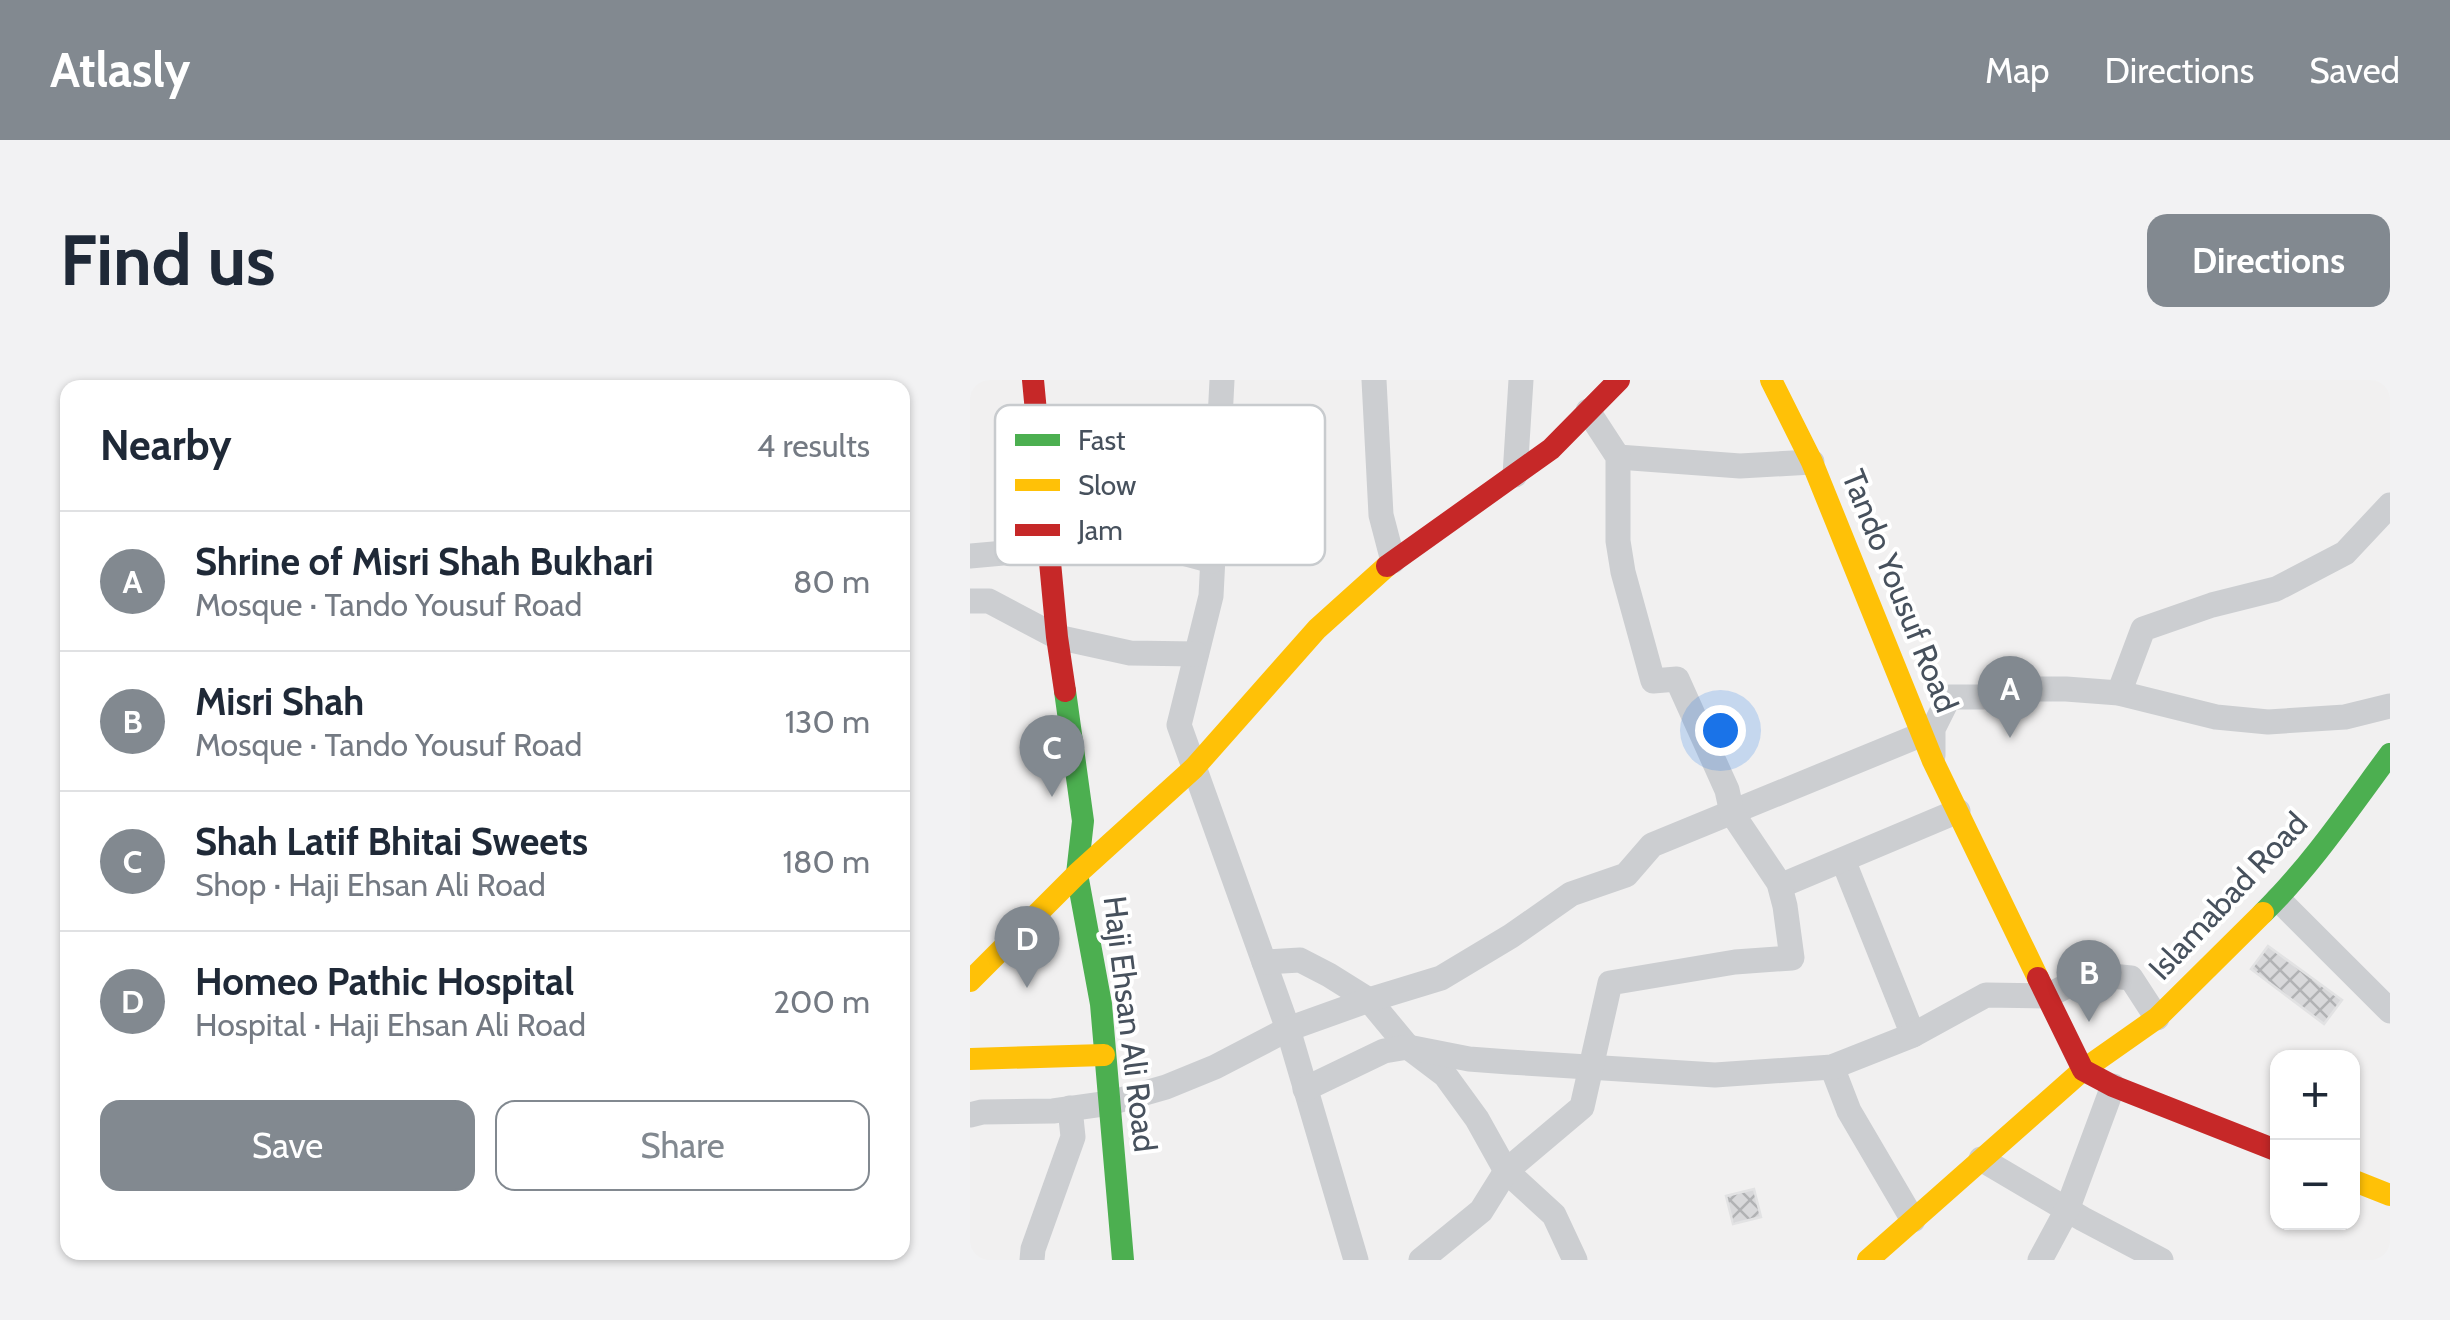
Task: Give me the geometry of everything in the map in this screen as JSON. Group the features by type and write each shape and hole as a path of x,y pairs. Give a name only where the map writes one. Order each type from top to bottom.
{"street":[{"name":"Haji Ehsan Ali Road","path":"1033,380 1036,405"},
{"path":"1221,405 1222,380"},
{"path":"1374,380 1381,516 1394,561"},
{"path":"1515,475 1522,380"},
{"path":"970,981 1077,874 1194,768 1318,629 1394,561 1551,449 1619,380"},
{"name":"Tando Yousuf Road","path":"1771,380 1812,462 1933,760 2083,1070"},
{"path":"1420,1260 1481,1211 1506,1171 1582,1107 1610,982 1736,962 1792,958 1780,886 1732,813 1728,790 1677,679 1653,681 1618,541 1618,457 1588,410"},
{"path":"1618,457 1740,466 1812,462"},
{"path":"2119,694 2143,629 2212,605 2276,589 2345,553 2390,506"},
{"path":"970,556 995,554"},
{"name":"Haji Ehsan Ali Road","path":"1051,565 1057,637 1083,820 1077,874 1101,1004 1123,1260"},
{"path":"1212,565 1211,596 1178,724 1288,1029 1356,1260"},
{"path":"970,601 988,601 1057,637 1130,653 1196,654"},
{"path":"1933,760 1933,730 1950,697 2002,697 2026,689 2066,689 2119,694 2216,718 2268,722 2345,718 2390,706"},
{"path":"970,1115 1053,1111 1110,1103 1166,1087 1288,1029 1441,978 1511,936 1570,894 1626,875 1652,845 1923,734"},
{"name":"Islamabad Road","path":"1868,1260 2083,1070 2157,1018 2278,899 2390,754"},
{"path":"1780,886 1958,811"},
{"path":"1842,860 1913,1035"},
{"path":"2278,899 2390,1011"},
{"path":"1264,962 1300,960 1368,1000 1408,1047 1445,1075 1477,1119 1506,1171 1554,1215 1575,1260"},
{"path":"1305,1088 1384,1051 1408,1047 1469,1059 1716,1075 1832,1066 1913,1035 1986,994 2047,996 2090,974 2131,978 2157,1018"},
{"path":"970,1060 1104,1055"},
{"path":"1832,1066 1849,1111 1913,1220"},
{"path":"2083,1070 2113,1086 2270,1148"},
{"path":"2040,1260 2067,1210 2113,1086"},
{"path":"1032,1260 1073,1138 1070,1108"},
{"path":"1070,1147 1114,1147"},
{"path":"1982,1160 2161,1260"},
{"path":"2360,1183 2390,1195"}],"building":[{"path":"2268,946 2342,1000 2324,1024 2251,969"},
{"path":"1754,1189 1761,1217 1733,1224 1726,1196"}],"traffic: fast":[{"path":"1065,691 1083,821 1077,874 1101,1004 1123,1260"},
{"path":"2263,913 2314,856 2390,754"}],"traffic: slow":[{"path":"1771,380 1812,462 1933,761 2038,978"},
{"path":"970,981 1077,874 1194,768 1317,629 1387,566"},
{"path":"1868,1260 2083,1070 2157,1018 2263,913"},
{"path":"970,1059 1104,1055"},
{"path":"2360,1183 2390,1195"}],"traffic: jam":[{"path":"1033,380 1035,405"},
{"path":"1387,566 1551,449 1619,380"},
{"path":"1050,565 1065,691"},
{"path":"2038,978 2083,1070 2113,1086 2270,1148"}],"place":[{"name":"Shrine of Misri Shah Bukhari","path":"2010,738"},
{"name":"Shah Latif Bhitai Sweets","path":"1052,797"},
{"name":"Homeo Pathic Hospital","path":"1027,988"},
{"name":"Misri Shah","path":"2089,1022"}]}
